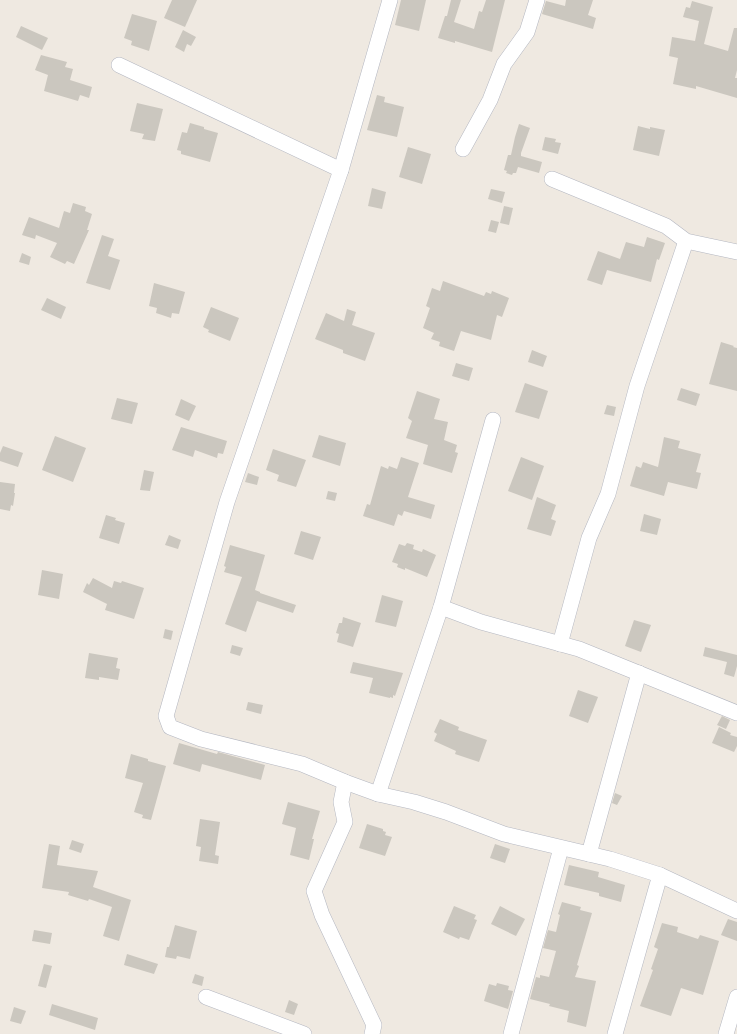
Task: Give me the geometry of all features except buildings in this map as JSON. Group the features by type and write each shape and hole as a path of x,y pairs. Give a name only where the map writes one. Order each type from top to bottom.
{"street":[{"path":"390,0 341,170 227,502 166,716 170,727 201,739 302,764 378,794 414,802 446,812 504,834 610,859 660,875 737,911"},
{"path":"463,149 490,100 504,64 527,32 537,0"},
{"path":"119,65 341,170"},
{"path":"552,179 666,226 686,241 737,252"},
{"path":"560,644 589,538 608,494 637,386 686,241"},
{"path":"378,794 441,607 493,420"},
{"path":"441,607 481,622 579,649 737,713"},
{"path":"589,854 639,673"},
{"path":"345,782 342,802 345,822 314,891 322,916 374,1025 372,1034"},
{"path":"511,1034 561,848"},
{"path":"615,1034 660,875"},
{"path":"206,997 304,1034"},
{"path":"726,1034 737,998"}]}
